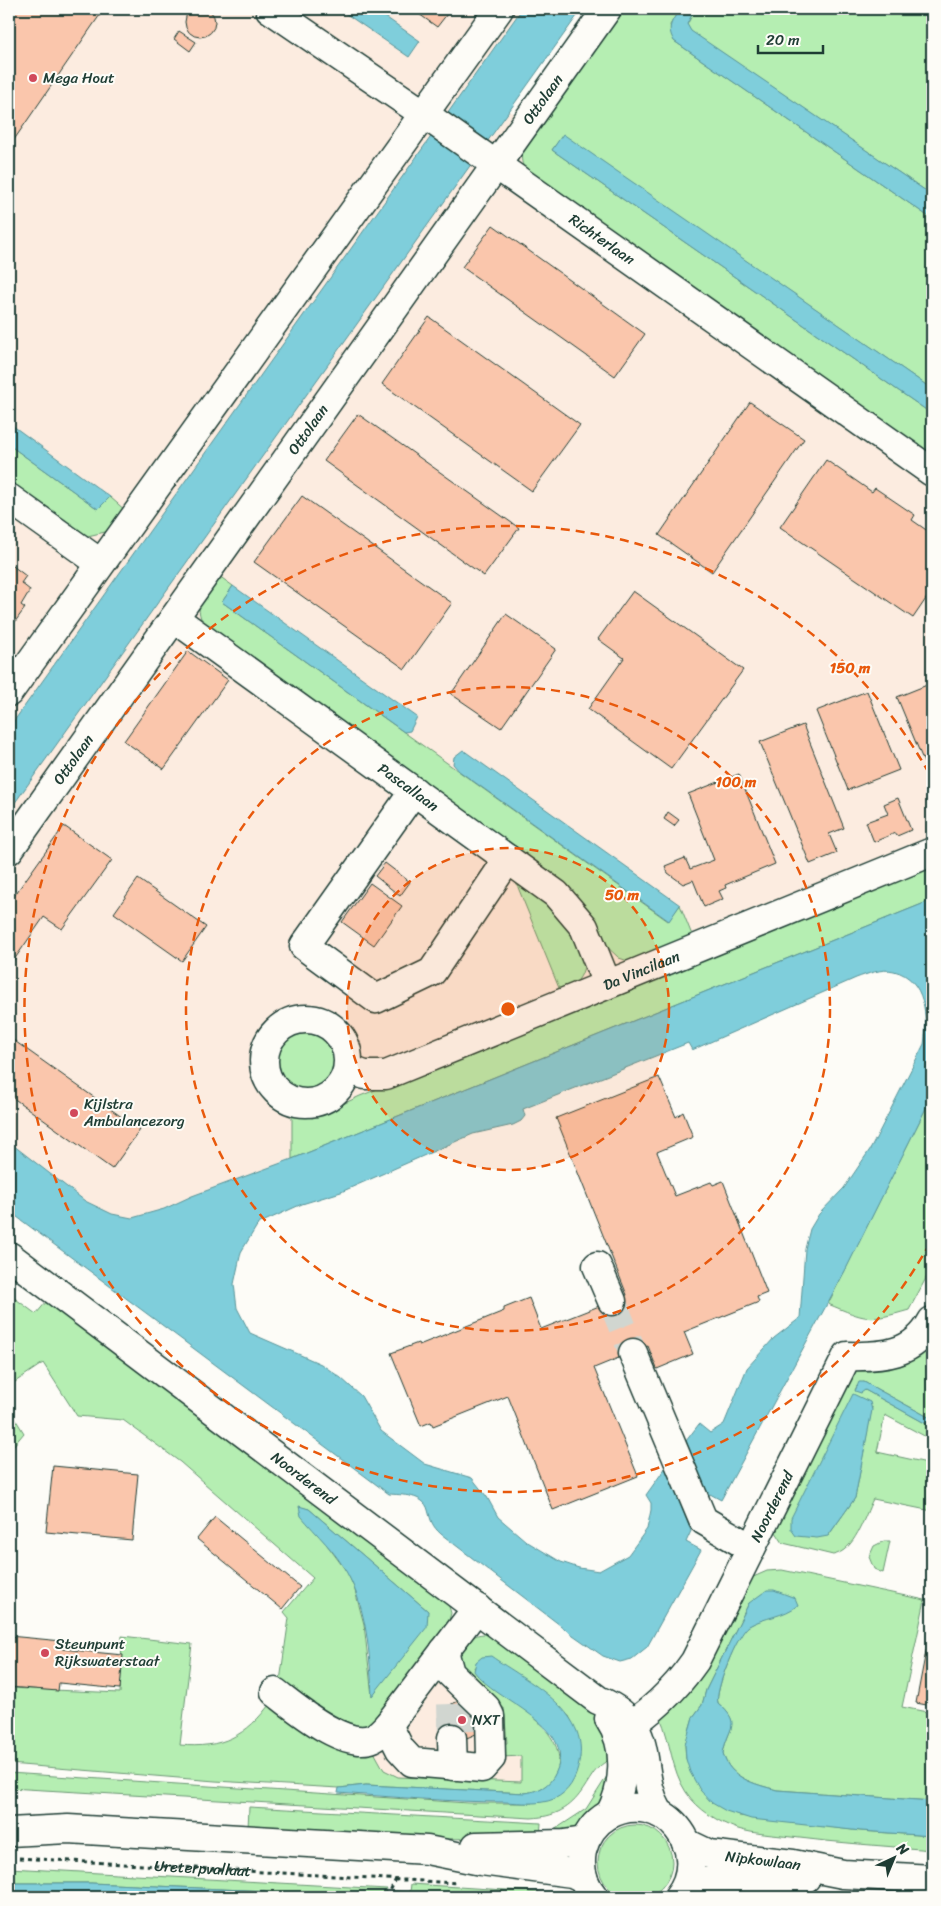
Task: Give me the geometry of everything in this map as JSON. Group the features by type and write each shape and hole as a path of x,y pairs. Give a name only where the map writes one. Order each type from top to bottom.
{"street":[{"name":"Richterlaan","path":"270,9 428,116 932,472"},
{"path":"9,692 100,563 428,116 499,9"},
{"name":"Ottolaan","path":"9,850 174,618 491,161 607,9"},
{"path":"9,498 100,563"},
{"name":"Pascallaan","path":"174,618 556,894 584,927 607,984"},
{"path":"414,791 304,946 376,999 432,972 508,859"},
{"name":"Da Vincilaan","path":"348,1069 365,1075 386,1075 932,852"},
{"name":"Noorderend","path":"9,1256 598,1700 615,1707 625,1730 641,1738 644,1748 647,1784 659,1813"},
{"path":"597,1266 612,1301"},
{"name":"Noorderend","path":"625,1730 668,1697 690,1668 847,1356 884,1356 903,1350 917,1340 931,1322"},
{"path":"633,1352 703,1520 751,1548"},
{"path":"274,1692 306,1716 350,1738 373,1738 388,1725 447,1662 477,1608"},
{"path":"388,1725 400,1750 412,1762 482,1768 492,1758 490,1716 486,1708 464,1700 447,1662"},
{"path":"610,1814 620,1796 625,1730"},
{"path":"462,1737 463,1767"},
{"path":"588,1888 580,1860 584,1841 593,1828 610,1814 624,1808 637,1807 659,1813 674,1824 686,1843 691,1866 681,1893"},
{"name":"Ureterpvallaat","path":"9,1818 68,1829"},
{"name":"Ureterpvallaat","path":"9,1832 68,1829 427,1850 584,1841"},
{"name":"Nipkowlaan","path":"686,1843 709,1854 793,1864 843,1874 932,1879"},
{"name":"Ureterpvallaat","path":"427,1850 481,1861 572,1873 588,1888"},
{"name":"Nipkowlaan","path":"681,1893 698,1882 790,1879 843,1874"}],"path":[{"name":"Ureterpvallaat","path":"9,1857 396,1879 387,1897"}],"shaded area":[{"path":"9,9 553,9 490,97 932,402 932,914 104,1255 9,1182"},
{"path":"463,1644 504,1708 508,1743 502,1757 521,1756 521,1782 398,1777 384,1770 374,1752 379,1752"}],"green space":[{"path":"620,9 680,9 670,25 674,41 932,219 932,389 563,135 552,150 932,414 932,455 534,182 524,168 522,154 525,143"},
{"path":"695,9 932,9 932,195 690,31 687,25"},
{"path":"9,445 98,509 110,497 126,511 114,530 83,537 9,487"},
{"path":"215,573 233,586 222,602 668,921 680,905 694,940 631,962 619,958 603,943 208,630 200,615 199,608 203,595"},
{"path":"932,867 932,900 292,1159 292,1114 313,1118 360,1096 615,996"},
{"path":"515,880 561,915 578,937 584,956 582,973 571,987 561,993"},
{"path":"300,1031 312,1031 328,1040 335,1050 337,1062 335,1074 328,1084 312,1093 300,1093 289,1088 280,1079 275,1068 275,1056 280,1045 289,1036"},
{"path":"932,1096 932,1267 909,1310 876,1318 868,1318 828,1304"},
{"path":"9,1294 36,1314 47,1301 448,1603 451,1613 448,1624 380,1720 366,1727 338,1724 280,1681 289,1618 284,1612 313,1578 180,1462 123,1420 77,1416 43,1363 9,1386","holes":["299,1507 309,1509 428,1611 372,1696 364,1624 354,1587 347,1572"]},
{"path":"932,1338 932,1419 864,1382 857,1386 855,1390 865,1390 932,1427 932,1440 885,1415 877,1452 932,1464 932,1511 873,1499 858,1532 841,1552 833,1555 783,1543 774,1529 853,1372","holes":["872,1407 855,1498 828,1536"]},
{"path":"9,1409 24,1433 9,1451"},
{"path":"884,1541 890,1541 883,1573 874,1569 869,1557 874,1546"},
{"path":"782,1570 925,1600 902,1707 932,1713 932,1801 777,1790 744,1779 726,1762 723,1753 731,1721 730,1716 718,1703 718,1697 727,1664 746,1628 756,1622 796,1607 749,1603 706,1690 702,1705 693,1717 685,1745 686,1759 739,1816 861,1831 932,1836 932,1850 809,1839 738,1829 723,1823 702,1810 686,1792 681,1783 660,1717 751,1578 767,1571"},
{"path":"494,1635 595,1710 614,1759 604,1763 596,1770 575,1800 565,1808 550,1815 531,1818 9,1788 9,1773 468,1803 532,1803 580,1759 576,1732 569,1716 474,1667 477,1674 533,1716 546,1730 555,1744 559,1758 556,1773 544,1787 525,1793 366,1785 339,1788 215,1781 9,1764 9,1688 120,1693 122,1636 192,1644 180,1745 208,1745 232,1738 252,1724 271,1702 355,1752 374,1752 384,1770 398,1777 521,1782 521,1756 502,1757 501,1744 507,1743 504,1708 498,1708 475,1687 463,1670 460,1661 461,1652 466,1643 475,1636"},
{"path":"609,1773 612,1792 577,1829 551,1832 586,1809"},
{"path":"249,1807 541,1823 540,1838 428,1839 248,1828"},
{"path":"628,1825 642,1825 656,1831 666,1841 672,1855 670,1876 656,1893 642,1899 628,1899 614,1893 604,1883 598,1869 598,1855 604,1841 614,1831"},
{"path":"9,1868 387,1889 383,1897 272,1897 265,1891 91,1883 9,1883"},
{"path":"411,1884 537,1892 552,1897 391,1897 394,1891 410,1892"}],"water":[{"path":"339,9 374,9 420,41 409,57"},
{"path":"522,9 582,9 9,811 9,728"},
{"path":"680,9 695,9 687,24 691,31 932,195 932,219 674,41 670,28"},
{"path":"563,134 932,389 932,414 552,150"},
{"path":"9,423 110,497 98,509 9,445"},
{"path":"233,586 417,717 410,731 404,732 222,602"},
{"path":"463,750 680,905 669,921 459,771 453,764 454,757"},
{"path":"932,900 932,1096 846,1269 721,1500 710,1494 708,1497 686,1441 699,1424 710,1433 724,1424 747,1368 774,1338 800,1318 805,1249 810,1229 819,1214 844,1188 871,1148 924,1044 925,1012 922,1001 919,991 905,975 889,970 856,978 692,1050 688,1043 523,1109 525,1116 521,1121 513,1125 473,1134 341,1192 302,1204 258,1224 241,1252 234,1284 237,1308 250,1333 321,1364 341,1378 361,1396 381,1431 425,1464 472,1478 487,1497 498,1517 526,1541 561,1562 579,1568 599,1571 628,1555 647,1529 651,1503 646,1495 666,1467 691,1531 686,1542 701,1550 647,1647 632,1659 620,1662 603,1656 573,1635 441,1534 434,1526 426,1505 422,1501 412,1496 389,1494 9,1211 9,1142 85,1201 112,1214 132,1218 164,1209 192,1196 292,1159"},
{"path":"859,1382 864,1382 932,1419 932,1427 865,1390 861,1393 855,1391"},
{"path":"853,1394 870,1402 872,1410 855,1498 828,1536 817,1538 796,1536 791,1529 791,1518"},
{"path":"299,1506 309,1509 428,1611 427,1627 372,1696 366,1633 354,1587 347,1573 326,1543 301,1516"},
{"path":"767,1590 774,1590 795,1598 798,1605 787,1612 749,1626 733,1650 723,1675 718,1697 718,1703 726,1710 732,1721 723,1753 726,1762 744,1779 777,1790 932,1801 932,1836 861,1831 751,1819 726,1811 712,1803 700,1790 690,1772 686,1759 685,1745 693,1717 702,1705 706,1690 749,1603"},
{"path":"491,1656 553,1699 566,1712 575,1727 580,1744 579,1763 574,1780 564,1793 548,1801 530,1803 442,1800 338,1793 339,1788 366,1785 525,1793 535,1791 551,1781 556,1772 560,1755 555,1740 545,1727 484,1682 474,1671 476,1662 482,1657"},
{"path":"9,1883 91,1883 265,1891 272,1896 80,1897 9,1893"}],"building":[{"path":"200,7 211,11 215,22 211,33 200,37 189,33 185,22 189,11"},
{"name":"Mega Hout","path":"9,9 104,9 9,147"},
{"path":"412,9 451,9 437,27"},
{"path":"179,31 196,42 190,51 174,39"},
{"path":"493,225 645,334 615,376 462,267"},
{"path":"429,317 580,425 532,491 382,384"},
{"path":"750,402 804,439 712,572 659,535"},
{"path":"358,414 519,528 484,576 324,461"},
{"path":"826,460 872,492 875,488 915,515 912,520 932,534 932,590 913,618 780,527"},
{"path":"302,496 452,603 405,669 254,562"},
{"path":"9,563 26,576 21,583 30,590 21,605 25,608 9,630"},
{"path":"633,591 743,670 671,769 588,709 624,658 598,639"},
{"path":"506,614 556,649 501,728 451,694"},
{"path":"188,651 228,680 164,769 124,741"},
{"path":"932,683 932,771 928,772 897,697"},
{"path":"867,691 899,770 848,790 816,711"},
{"path":"803,725 844,828 829,834 837,853 810,864 760,742"},
{"path":"739,774 775,864 725,885 726,888 719,891 723,899 704,907 693,880 683,884 668,873 665,866 685,858 690,869 714,860 688,794"},
{"path":"898,798 911,830 897,836 895,833 874,842 866,822 888,814 884,804"},
{"path":"668,812 679,820 674,826 664,819"},
{"path":"64,826 112,860 62,929 44,917 9,967 9,903"},
{"path":"385,863 410,882 400,896 375,876"},
{"path":"138,879 206,927 182,961 114,913"},
{"path":"370,883 402,906 374,945 342,922"},
{"name":"Kijlstra Ambulancezorg","path":"9,1037 140,1130 112,1169 9,1095"},
{"path":"659,1077 676,1117 683,1112 693,1137 657,1152 675,1196 711,1182 713,1185 723,1181 767,1293 757,1297 759,1302 684,1332 693,1354 657,1369 648,1346 594,1368 638,1476 553,1510 508,1396 433,1426 431,1422 421,1426 391,1353 418,1343 419,1345 504,1311 504,1308 529,1298 541,1329 627,1295 556,1118"},
{"path":"53,1466 138,1474 132,1540 46,1532"},
{"path":"215,1517 300,1587 282,1609 197,1539"},
{"path":"9,1636 62,1641 62,1649 123,1655 120,1689 59,1683 58,1691 9,1687"},
{"path":"927,1646 932,1647 932,1706 916,1703"},
{"path":"461,1700 482,1720 476,1734 462,1740 447,1734 441,1720 447,1706"}],"tunnel":[{"path":"612,1301 633,1353"},
{"path":"471,1703 472,1737"},
{"path":"451,1704 452,1738"}],"place":[{"name":"Mega Hout","path":"33,78"},
{"name":"Kijlstra Ambulancezorg","path":"74,1113"},
{"name":"Steunpunt Rijkswaterstaat","path":"45,1653"},
{"name":"NXT","path":"462,1720"}]}
